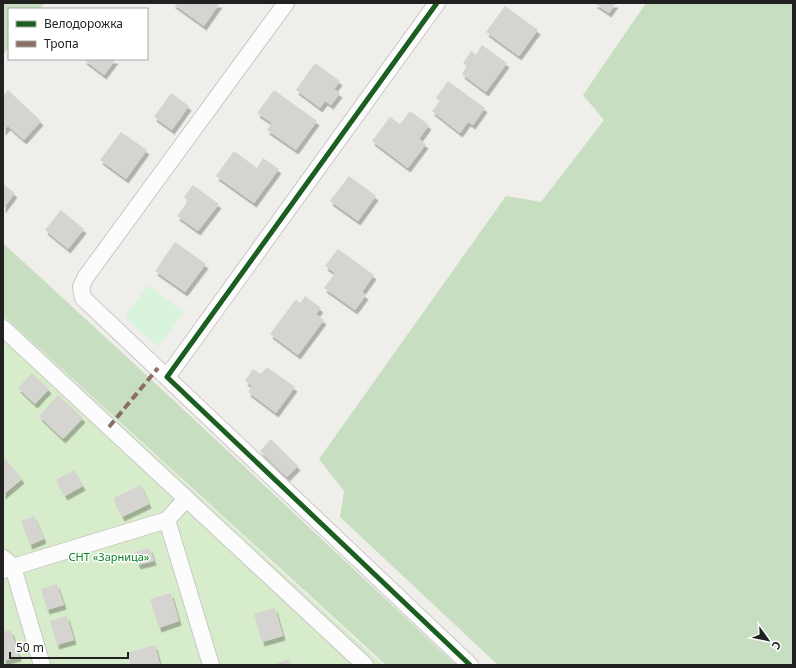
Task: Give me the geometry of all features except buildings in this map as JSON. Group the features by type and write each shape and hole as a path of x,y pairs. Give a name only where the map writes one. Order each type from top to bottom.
{"street":[{"path":"286,3 85,278 81,287 83,298 470,665"},
{"path":"168,377 437,3"},
{"path":"3,328 364,665"},
{"path":"42,665 6,565 167,520 186,499"},
{"path":"167,520 211,665"}],"green space":[{"path":"3,3 46,3 40,8 8,8 8,48 3,55"},
{"path":"646,3 793,3 793,665 498,665 340,517 344,491 319,459 506,196 541,202 604,120 583,95"},
{"path":"3,243 168,395 456,665 386,665 3,315"},
{"path":"148,285 184,312 158,347 125,317"},
{"name":"СНТ «Зарница»","path":"3,315 383,665 3,665"}],"marked path":[{"path":"109,427 158,368"}],"cycle path":[{"path":"437,3 167,377 470,665"}]}
